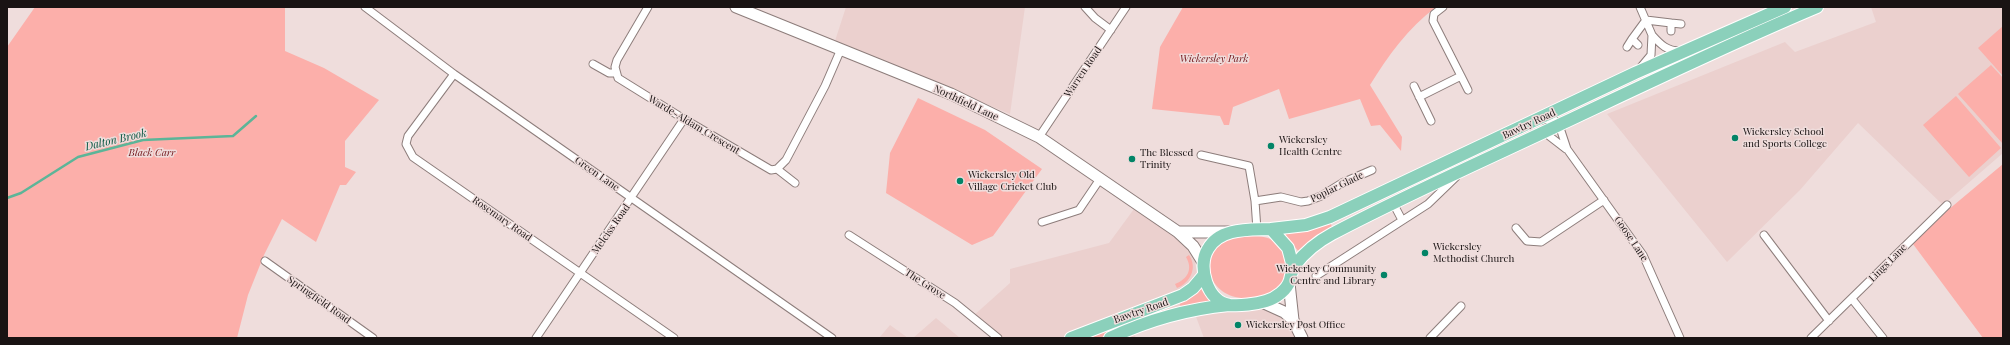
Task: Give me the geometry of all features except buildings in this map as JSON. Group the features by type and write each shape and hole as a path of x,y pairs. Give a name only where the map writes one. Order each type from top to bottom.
{"main road":[{"name":"Bawtry Road","path":"1271,229 1306,225 1326,219 1635,73 1785,7"},
{"name":"Bawtry Road","path":"1293,267 1317,242 1464,168 1750,35 1817,7"},
{"path":"1271,229 1288,248 1293,267 1289,283 1276,297 1262,302 1230,305 1223,302 1212,293 1204,275 1203,262 1210,246 1222,235 1232,232 1257,230 1271,229"},
{"name":"Bawtry Road","path":"1071,338 1111,321 1183,295 1193,288 1204,275"},
{"name":"Bawtry Road","path":"1110,338 1140,325 1178,313 1202,307 1230,305"}],"street":[{"name":"Green Lane","path":"365,7 454,74 832,338"},
{"path":"615,73 617,60 648,7"},
{"name":"Northfield Lane","path":"736,7 951,94 1039,137 1178,232 1193,246 1203,262"},
{"path":"1085,7 1095,18 1111,30"},
{"name":"Warren Road","path":"1039,137 1126,7"},
{"path":"1443,7 1434,14 1433,21 1468,90"},
{"path":"1635,73 1652,55 1652,35 1640,7"},
{"path":"1646,20 1681,24"},
{"path":"1627,47 1646,20"},
{"path":"1671,23 1671,31"},
{"path":"1652,35 1671,50 1686,51"},
{"path":"1632,39 1638,45"},
{"path":"777,169 786,160 822,93 841,49"},
{"name":"Warde-Aldam Crescent","path":"593,64 609,73 615,73 621,82 766,169 777,169 795,183"},
{"name":"Rosemary Road","path":"454,74 411,131 406,144 408,151 413,157 674,338"},
{"path":"1419,96 1461,76"},
{"path":"1414,86 1431,121"},
{"path":"1531,123 1548,119 1556,121 1559,125"},
{"name":"Melciss Road","path":"536,338 632,199 684,120"},
{"name":"Goose Lane","path":"1559,125 1567,149 1643,255 1679,338"},
{"name":"Goose Lane","path":"1544,132 1567,149"},
{"path":"1201,155 1249,166 1255,201 1257,230"},
{"name":"Bawtry Road","path":"1316,276 1428,204 1464,168"},
{"name":"Poplar Glade","path":"1255,201 1281,197 1301,202 1308,201 1322,196 1342,183 1372,170"},
{"path":"1042,222 1079,210 1100,179"},
{"path":"1516,228 1527,241 1541,242 1604,200"},
{"path":"1393,204 1402,220"},
{"name":"Lings Lane","path":"1810,338 1852,299 1947,205"},
{"path":"1178,232 1232,232"},
{"name":"The Grove","path":"849,235 955,303 998,338"},
{"path":"1764,235 1828,321"},
{"name":"Springfield Road","path":"265,261 373,338"},
{"path":"1289,283 1293,320 1302,338"},
{"path":"1852,299 1883,338"},
{"path":"1262,302 1284,312 1293,320"},
{"path":"1430,338 1461,306"}],"shaded area":[{"path":"846,7 1025,7 1010,114 835,41"},
{"name":"Wickersley School and Sports College","path":"1871,7 2003,7 2003,153 1943,205 1858,123 1800,190 1727,262 1607,114 1785,42 1795,52 1876,22"},
{"path":"1134,209 1182,240 1194,255 1197,274 1207,294 1266,308 1285,316 1298,338 1204,338 1195,314 1134,334 1136,338 997,338 972,317 1010,283 1010,269 1109,243"},
{"path":"936,318 960,338 913,338"},
{"path":"890,325 908,338 879,338"}],"green space":[{"name":"Black Carr","path":"35,7 285,7 285,51 324,68 379,100 345,141 345,167 356,172 346,185 340,185 316,242 282,219 264,255 248,295 237,338 7,338 7,47"},
{"name":"Wickersley Park","path":"1183,7 1436,7 1416,24 1399,43 1370,85 1402,137 1401,151 1380,125 1371,126 1360,99 1289,119 1279,89 1233,107 1229,125 1224,125 1220,116 1152,109 1160,47"},
{"path":"2003,26 2003,76 1978,48"},
{"path":"1991,65 2003,78 2003,144 1958,94"},
{"path":"1956,96 2001,148 1969,177 1923,125"},
{"name":"Wickersley Old Village Cricket Club","path":"918,98 985,130 1042,169 993,236 972,245 886,193 890,153"},
{"path":"2003,164 2003,338 1983,338 1913,244 1948,210"},
{"path":"1330,222 1333,229 1299,252 1285,235 1286,233"},
{"path":"1247,236 1266,237 1276,242 1285,254 1287,268 1286,275 1279,288 1273,292 1246,298 1233,296 1223,292 1215,284 1210,275 1209,266 1211,256 1216,247 1226,240"},
{"path":"1189,255 1192,260 1193,270 1186,283 1177,288 1175,284 1183,279 1188,273 1189,266 1186,257"},
{"path":"1200,287 1212,300 1211,302 1181,308 1179,301"},
{"path":"1162,307 1164,312 1099,338 1081,338"}],"waterway":[{"name":"Dalton Brook","path":"7,198 21,193 78,157 143,140 233,136 256,116"}],"place":[{"name":"Wickersley School and Sports College","path":"1735,138"},
{"name":"Wickersley Health Centre","path":"1271,146"},
{"name":"The Blessed Trinity","path":"1132,159"},
{"name":"Wickersley Old Village Cricket Club","path":"960,181"},
{"name":"Wickersley Methodist Church","path":"1425,253"},
{"name":"Wickerley Community Centre and Library","path":"1384,275"},
{"name":"Wickersley Post Office","path":"1238,325"}]}
